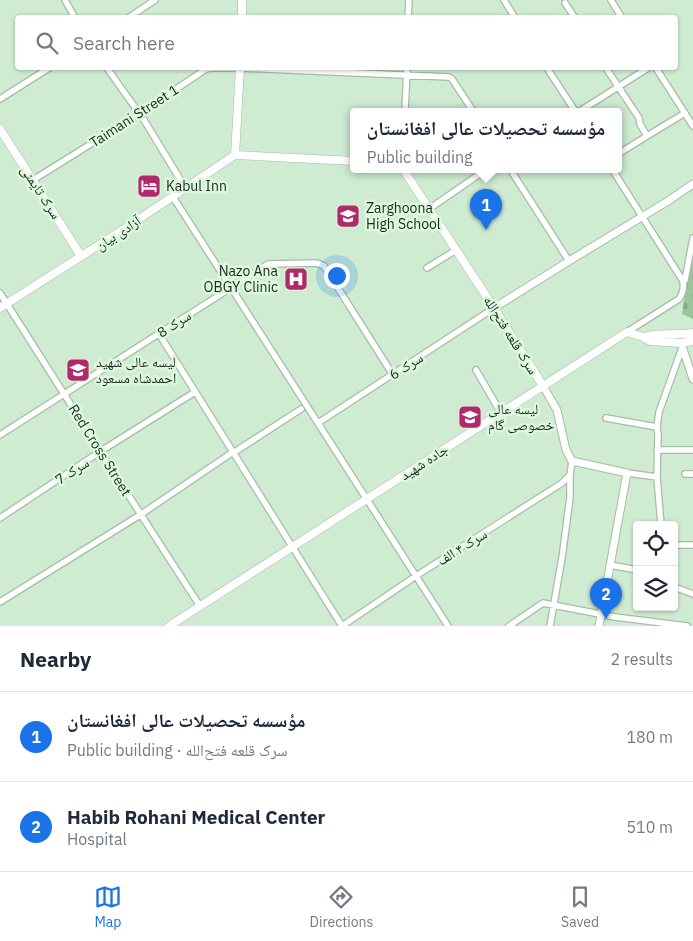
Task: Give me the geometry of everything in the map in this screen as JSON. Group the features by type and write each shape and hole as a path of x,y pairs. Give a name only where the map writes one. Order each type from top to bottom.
{"main road":[{"path":"242,0 242,15"},
{"path":"240,70 234,155 350,161"},
{"name":"سرک تایمنی","path":"0,129 81,256"},
{"name":"آزادی بیان","path":"3,306 186,189 234,155"},
{"name":"سرک قلعه فتح‌الله","path":"406,173 543,386"},
{"path":"627,332 650,341 682,346 693,341"},
{"name":"جاده شهید","path":"170,626 627,332"},
{"path":"643,337 693,333"}],"street":[{"path":"64,0 73,15"},
{"path":"132,15 155,0"},
{"path":"408,15 409,0"},
{"path":"504,0 513,15"},
{"path":"611,0 620,15"},
{"path":"565,3 572,15"},
{"path":"0,99 46,70"},
{"path":"108,70 139,114 186,189"},
{"name":"Taimani Street 1","path":"33,180 139,114 205,70"},
{"name":"Taimani Street 1","path":"288,70 449,77 471,108"},
{"path":"405,108 407,70"},
{"path":"548,70 573,108"},
{"path":"607,70 639,118 640,124 647,136"},
{"path":"585,108 645,70"},
{"path":"657,70 693,126"},
{"path":"622,152 685,113"},
{"path":"429,208 481,173"},
{"path":"513,173 569,261"},
{"path":"614,173 683,281 685,280 693,238"},
{"path":"494,308 693,184"},
{"path":"173,197 448,626"},
{"path":"427,268 456,250"},
{"name":"سرک 8","path":"0,435 268,264 310,263 324,266 393,375"},
{"name":"جاده شهید","path":"627,332 679,299 683,293 683,281"},
{"name":"Red Cross Street","path":"0,293 3,306 65,394 140,515 200,606"},
{"name":"سرک 6","path":"318,423 494,308"},
{"name":"سرک ۴ الف","path":"159,334 342,626 416,576 562,483 570,475"},
{"path":"682,346 693,379"},
{"path":"661,521 657,477 657,427 659,412 682,346"},
{"path":"476,370 501,413"},
{"name":"سرک قلعه فتح‌الله","path":"543,386 557,410 566,450 572,461"},
{"name":"سرک 7","path":"0,518 195,392"},
{"path":"0,602 140,515 301,410"},
{"path":"606,418 657,427"},
{"path":"657,450 693,450"},
{"path":"550,626 560,574 570,497 572,461 627,473 657,477"},
{"path":"599,626 627,473"},
{"path":"685,474 693,474"},
{"path":"678,545 693,545"},
{"path":"610,565 633,569"},
{"path":"678,588 693,594"},
{"path":"509,626 543,603 601,615 687,626"}],"green space":[{"path":"690,258 693,259 693,319 682,314"}],"place":[{"name":"Kabul Inn","path":"149,186"},
{"name":"Zarghoona High School","path":"348,216"},
{"name":"مؤسسه تحصیلات عالی افغانستان","path":"486,230"},
{"name":"Nazo Ana OBGY Clinic","path":"296,279"},
{"name":"لیسه عالی شهید احمدشاه مسعود","path":"78,370"},
{"name":"لیسه عالی خصوصی گام","path":"470,417"},
{"name":"Habib Rohani Medical Center","path":"606,619"}]}
